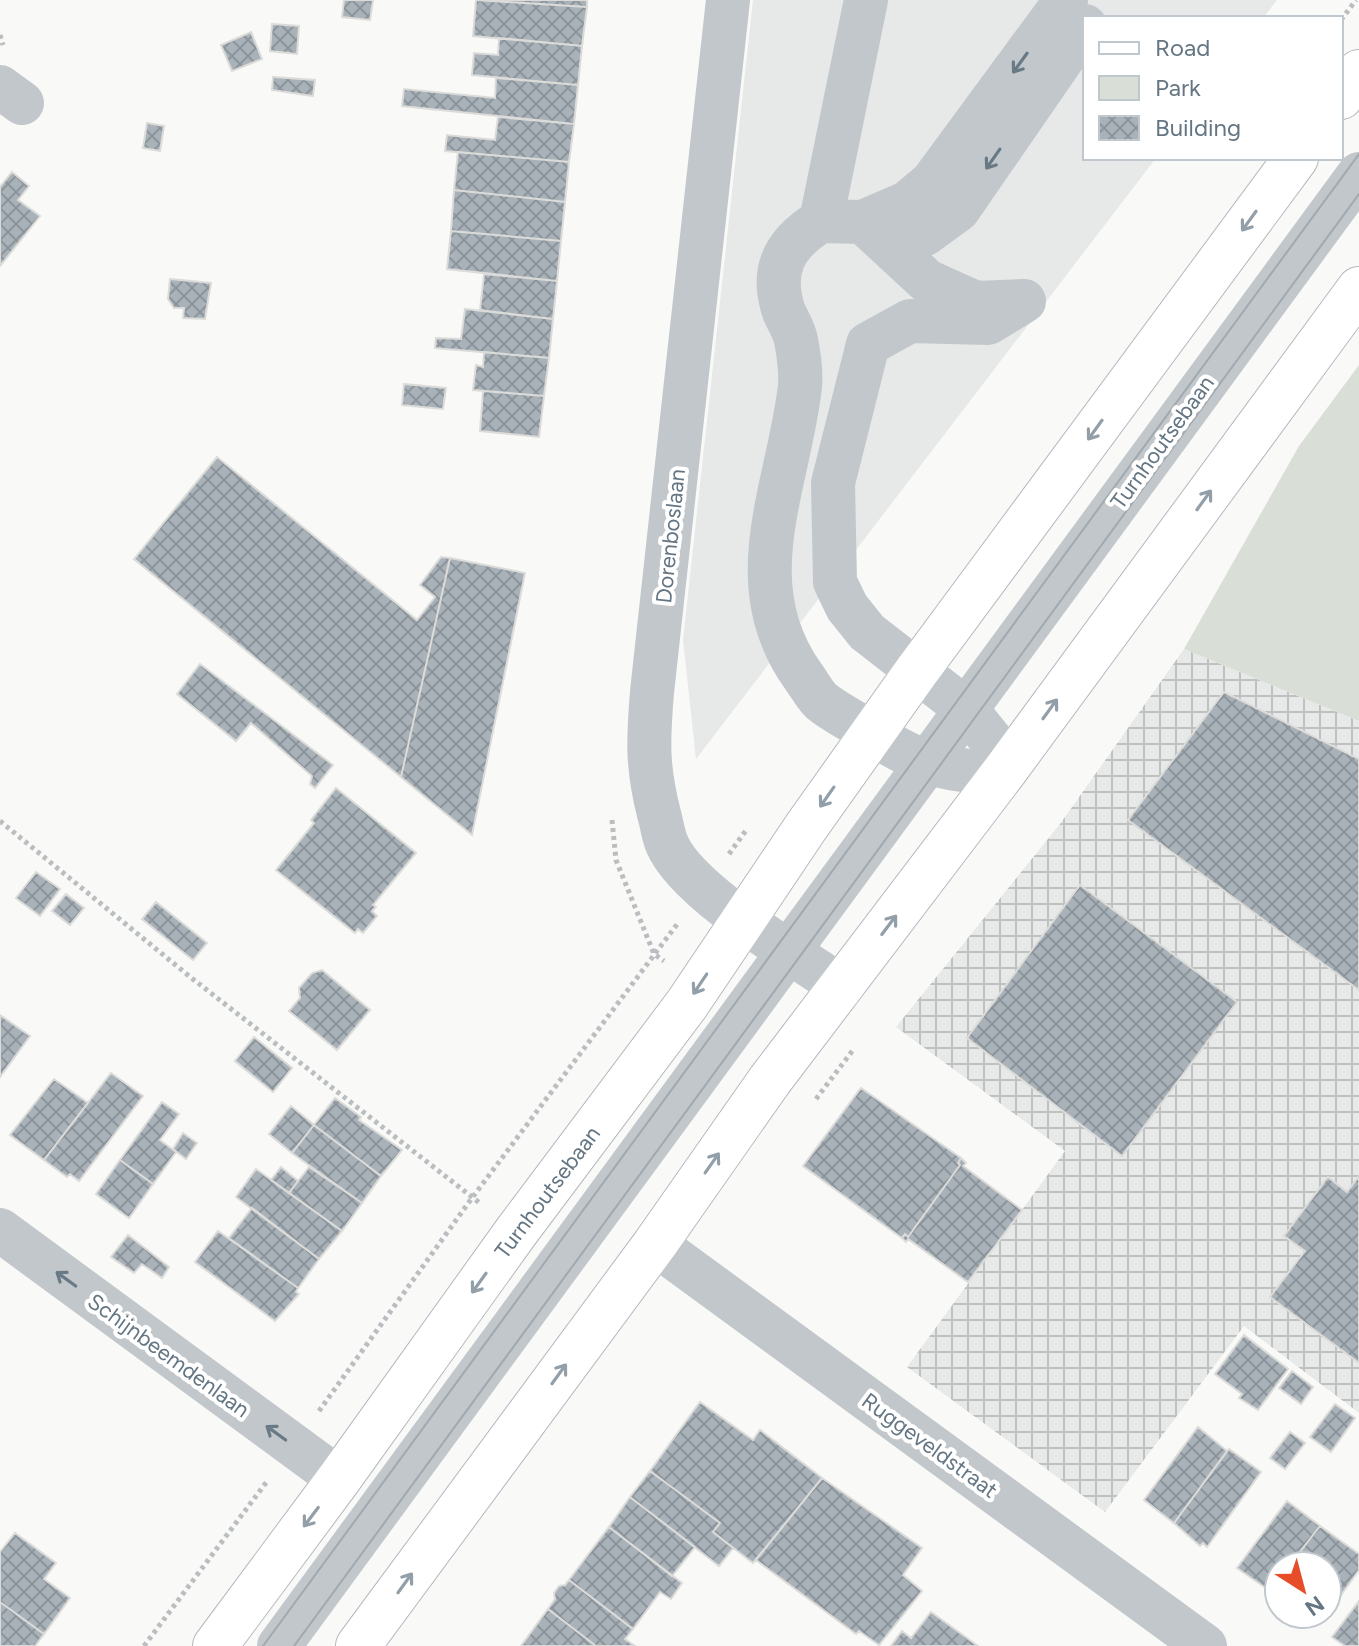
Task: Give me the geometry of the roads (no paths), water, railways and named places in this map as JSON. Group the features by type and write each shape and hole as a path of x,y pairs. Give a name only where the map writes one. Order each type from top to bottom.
{"main road":[{"path":"1343,94 1359,72"},
{"name":"Turnhoutsebaan","path":"215,1646 516,1232 687,1004 916,672 1295,160"},
{"path":"358,1646 655,1244 770,1080 1004,772 1359,289"}],"street":[{"name":"Dorenboslaan","path":"728,0 648,743 650,778 667,844 677,861 703,890 842,987"},
{"path":"858,230 866,0"},
{"path":"858,230 907,203 932,182 1066,0"},
{"path":"858,230 927,281 976,303 1024,301 988,323 910,321 868,344 833,483 835,582 847,607 867,632 966,709 992,741 1004,772 965,772 927,762 872,734 821,700 788,655 773,614 769,572 780,488 800,392 796,338 777,287 780,263 802,233 858,230 925,234 958,210 1083,29"},
{"name":"Turnhoutsebaan","path":"279,1646 1359,174"},
{"name":"Schijnbeemdenlaan","path":"0,1230 339,1479"},
{"name":"Ruggeveldstraat","path":"655,1244 1205,1646"}],"tram line":[{"path":"263,1646 1359,154"},
{"path":"294,1646 1359,194"}]}
